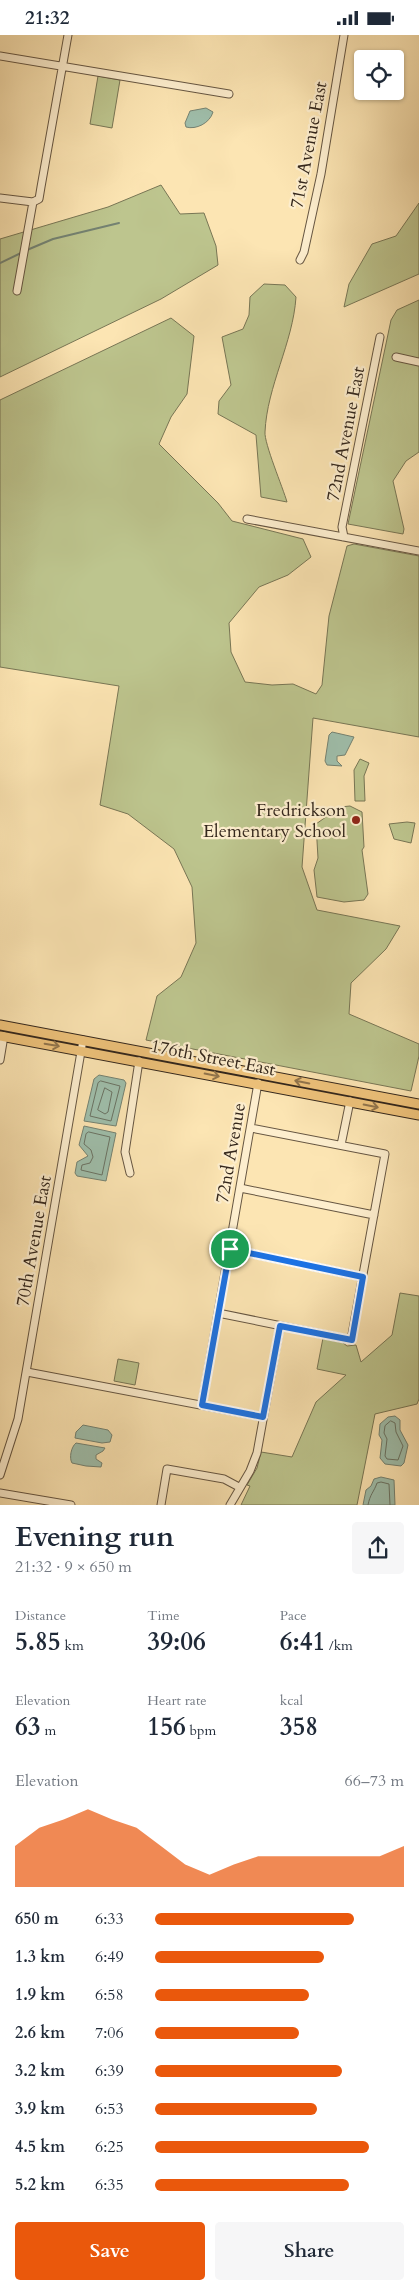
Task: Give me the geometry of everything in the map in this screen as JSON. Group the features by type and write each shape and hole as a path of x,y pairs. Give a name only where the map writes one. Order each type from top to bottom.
{"main road":[{"name":"176th Street East","path":"0,1025 419,1104"},
{"name":"176th Street East","path":"2,1036 419,1115"}],"street":[{"path":"0,198 25,203 39,199 68,35"},
{"name":"71st Avenue East","path":"300,260 304,252 320,174 344,35"},
{"path":"0,56 229,93"},
{"path":"17,291 33,202"},
{"name":"72nd Avenue East","path":"344,537 342,527 380,337"},
{"path":"396,357 419,362"},
{"path":"247,519 419,551"},
{"path":"0,1060 2,1036"},
{"name":"70th Avenue East","path":"0,1475 18,1419 27,1373 83,1040"},
{"path":"130,1173 125,1152 139,1061"},
{"name":"72nd Avenue","path":"202,1405 258,1083"},
{"path":"341,1145 350,1101"},
{"path":"218,1313 352,1340 385,1154 251,1127"},
{"path":"240,1188 374,1215"},
{"path":"230,1249 363,1277"},
{"path":"230,1505 254,1463 280,1326"},
{"path":"27,1373 263,1417"},
{"path":"161,1505 168,1469 224,1479 239,1487"},
{"path":"0,1493 35,1502 71,1505"}],"green space":[{"path":"98,76 120,80 112,128 90,124"},
{"path":"161,185 180,214 204,213 216,246 218,265 161,299 0,377 0,239 108,207"},
{"path":"419,203 419,274 344,307 349,284 372,244 396,236"},
{"path":"264,284 285,285 296,297 290,331 270,398 265,432 270,455 287,502 261,497 256,435 218,414 219,401 231,385 222,337 243,329 249,315 250,297"},
{"path":"419,300 419,452 406,461 393,481 404,529 403,534 348,524 391,320 397,310"},
{"path":"171,318 194,336 187,394 171,417 159,444 218,503 232,521 303,539 311,557 288,575 259,587 229,623 231,652 245,682 272,685 293,684 316,694 322,685 329,616 347,546 354,544 419,556 419,737 313,718 302,867 317,910 400,926 386,949 351,983 349,1014 419,1044 419,1056 411,1091 146,1040 157,996 181,977 196,943 192,887 174,849 128,814 100,805 119,686 0,667 0,400"},
{"path":"360,759 369,763 364,776 365,801 355,801 354,770"},
{"path":"350,806 362,812 364,847 362,850 368,894 364,900 344,902 317,897 314,870 318,858 316,824 340,807"},
{"path":"415,823 411,843 394,839 389,824"},
{"path":"400,1293 419,1296 419,1399 417,1404 375,1414 357,1505 241,1505 250,1486 247,1485 257,1468 261,1452 292,1457 316,1402 346,1375 317,1369 323,1338 342,1342 347,1346 356,1345 361,1362 392,1335"},
{"path":"118,1359 139,1363 135,1385 114,1381"}],"water":[{"path":"206,108 213,112 206,122 190,128 186,127 185,123 190,111"},
{"path":"332,732 354,737 345,755 337,756 337,761 342,766 327,765 325,761 329,735"},
{"path":"99,1075 124,1080 126,1083 116,1126 84,1121 94,1079"},
{"path":"84,1126 116,1133 106,1181 77,1176 75,1173 77,1162 88,1156 79,1145"},
{"path":"395,1416 400,1420 400,1430 408,1445 404,1463 401,1466 385,1464 380,1458 382,1440 379,1435 380,1424 388,1417"},
{"path":"83,1425 108,1430 112,1435 110,1442 102,1443 75,1438 76,1432"},
{"path":"76,1443 105,1448 96,1455 96,1459 102,1463 101,1467 72,1463 71,1453"},
{"path":"381,1477 394,1480 395,1505 363,1505 366,1490 371,1486 374,1479"}],"waterway":[{"path":"27,250 53,239 119,223"},
{"path":"0,263 21,253"}],"place":[{"name":"Fredrickson Elementary School","path":"356,820"}],"route":[{"path":"230,1249 363,1277 352,1340 280,1326 263,1417 202,1405 230,1249"}]}
